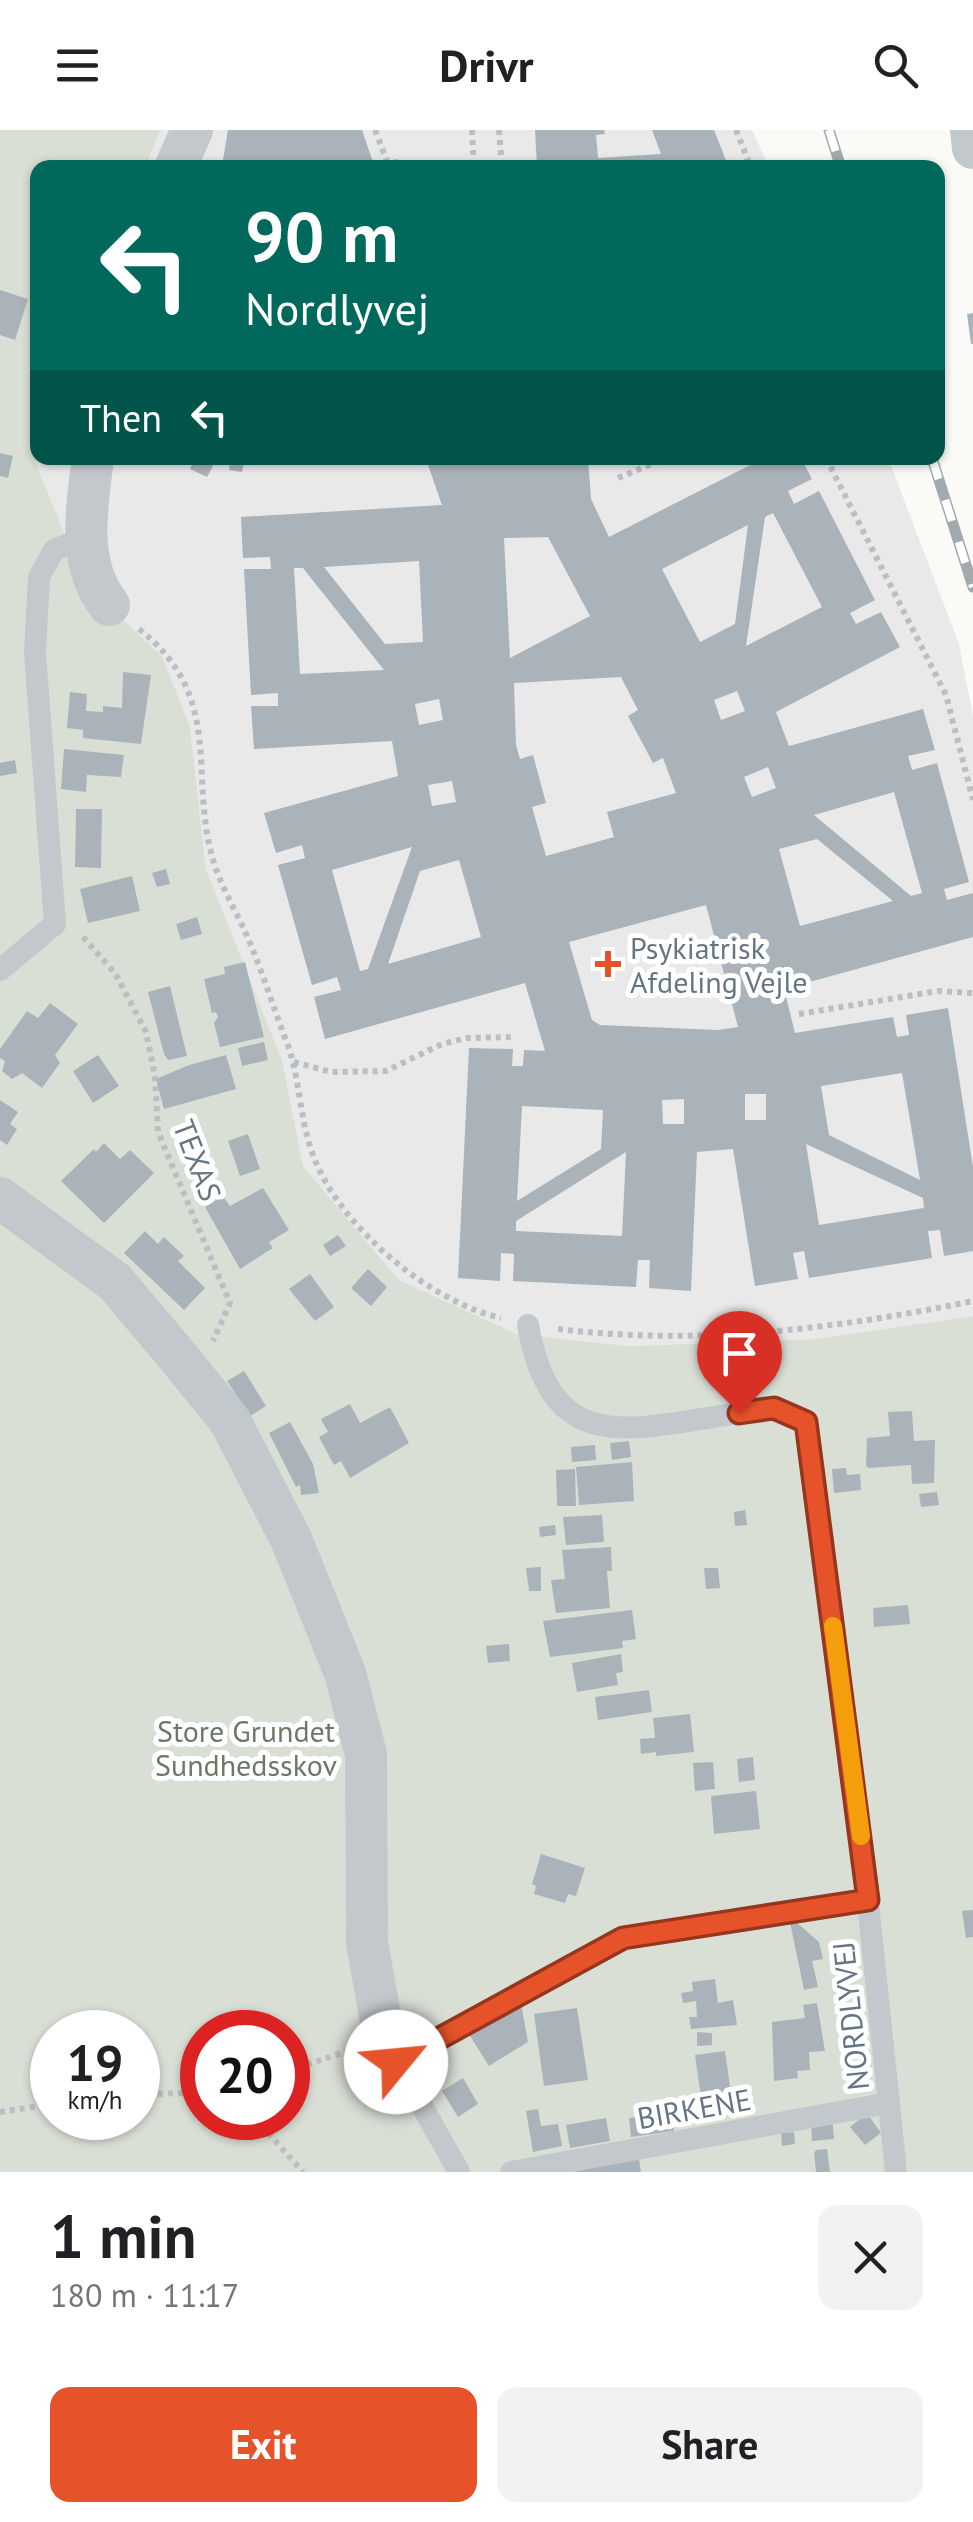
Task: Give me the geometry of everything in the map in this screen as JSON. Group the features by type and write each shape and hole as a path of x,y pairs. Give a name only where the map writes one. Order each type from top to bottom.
{"street":[{"path":"179,160 192,130"},
{"path":"971,130 973,148"},
{"path":"91,465 87,537 92,576 108,605"},
{"path":"0,1198 115,1282 230,1422 291,1539 345,1674 366,1754 367,1943 390,2050"}],"lane":[{"path":"0,970 55,924 35,652 39,577 54,550 87,537"},
{"name":"NORDLYVEJ","path":"528,1325 534,1360 555,1400 585,1424 634,1430 774,1408 806,1422 868,1900 896,2172"},
{"path":"460,2172 390,2050 623,1938 868,1900"},
{"name":"BIRKENE","path":"511,2172 888,2103"}],"path":[{"path":"375,130 387,160"},
{"path":"472,130 474,160"},
{"path":"500,130 502,160"},
{"path":"736,130 748,160"},
{"path":"618,478 649,465"},
{"path":"830,465 946,696 973,800"},
{"path":"108,605 165,650 192,700 203,755 207,822 215,866 248,938 294,1062 298,1106 316,1162 342,1207 387,1255 431,1287 482,1314 528,1325 606,1335 701,1337 801,1330 973,1300"},
{"name":"TEXAS","path":"55,924 81,934 116,973 146,1032 155,1076 158,1132 230,1304 196,1379"},
{"path":"799,1014 938,992 973,994"},
{"path":"294,1062 331,1072 386,1071 442,1044 466,1038 515,1037"},
{"path":"310,2066 390,2050"},
{"path":"0,2112 30,2107"},
{"path":"275,2140 303,2172"}],"shaded area":[{"path":"161,130 752,130 766,160 148,160"},
{"name":"Psykiatrisk Afdeling Vejle","path":"37,465 891,465 959,644 973,716 973,1316 814,1339 628,1346 517,1334 399,1280 303,1166 282,1060 206,869 190,726 162,656 85,584"}],"green space":[{"name":"Store Grundet Sundhedsskov","path":"0,130 161,130 148,160 30,160 30,465 37,465 85,584 162,656 190,726 206,869 282,1060 303,1166 399,1280 517,1334 628,1346 814,1339 973,1316 973,2172 0,2172"}],"building":[{"path":"228,130 362,130 372,160 223,160"},
{"path":"535,130 604,130 605,134 596,135 598,158 661,154 652,130 714,130 726,160 537,160"},
{"path":"0,290 28,299 15,340 0,335"},
{"path":"973,313 973,344 971,344 967,314"},
{"path":"0,453 13,456 8,478 0,476"},
{"path":"192,465 213,465 207,477 190,469"},
{"path":"230,465 244,465 242,472 229,470"},
{"path":"428,465 589,465 591,499 609,537 750,465 805,465 812,479 788,491 794,504 819,491 875,600 850,613 856,624 881,612 900,647 776,712 789,746 923,709 935,750 908,756 912,770 937,763 969,882 944,889 947,900 973,893 973,937 784,989 795,1033 893,1017 897,1037 909,1035 906,1015 948,1008 973,1167 973,1251 944,1256 940,1230 928,1231 932,1258 809,1278 804,1251 793,1253 798,1279 755,1286 733,1149 697,1152 691,1291 649,1288 650,1260 638,1260 636,1287 513,1281 514,1254 501,1253 500,1281 458,1278 469,1048 513,1049 512,1066 523,1066 524,1050 545,1051 525,983 325,1039 314,997 341,990 337,977 312,985 278,865 305,858 302,845 276,853 264,813 398,776 392,741 254,749 251,706 278,706 278,693 251,695 244,569 271,569 270,557 243,558 241,517 442,505","holes":["773,513 822,607 746,646 765,517","748,525 735,624 700,642 662,569","548,537 590,616 510,658 504,538","419,561 423,642 385,644 324,567","294,568 303,568 384,670 300,674","621,677 638,710 628,716 653,763 663,758 676,793 607,812 614,837 546,856 532,807 546,803 533,755 520,759 514,683","737,691 745,711 721,720 714,700","439,699 443,720 419,725 415,704","768,767 776,788 752,797 744,777","452,781 456,802 432,806 428,785","894,792 922,893 911,896 814,815","817,839 893,901 800,926 779,849","412,847 368,969 360,971 332,870","459,860 481,937 388,964 420,871","706,905 738,1027 718,1030 600,1025 592,1020 569,942","902,1073 920,1180 829,1135 821,1086","745,1094 766,1094 766,1120 745,1120","684,1099 684,1124 663,1124 662,1100","522,1106 603,1110 601,1149 517,1201","806,1144 923,1198 924,1208 819,1225","626,1152 622,1236 516,1231 516,1221"]},
{"path":"123,672 151,675 141,744 83,738 83,730 67,728 70,692 87,694 86,711 103,712 103,706 122,708"},
{"path":"64,749 124,755 121,777 87,775 86,792 61,789"},
{"path":"15,760 17,773 0,776 0,763"},
{"path":"76,809 102,809 101,868 75,867"},
{"path":"166,869 170,884 157,887 152,873"},
{"path":"132,876 140,911 88,923 80,889"},
{"path":"197,917 202,934 181,940 176,924"},
{"path":"245,962 264,1037 220,1047 214,1023 218,1017 216,1012 212,1013 204,979 225,974 224,967"},
{"path":"170,986 187,1056 168,1060 148,992"},
{"path":"50,1003 78,1024 55,1055 60,1063 42,1088 22,1073 12,1079 2,1071 5,1061 0,1058 0,1049 27,1011 38,1018"},
{"path":"264,1042 268,1060 242,1066 238,1048"},
{"path":"98,1055 119,1086 93,1103 73,1071"},
{"path":"226,1055 236,1089 164,1109 156,1079"},
{"path":"0,1100 18,1112 10,1124 17,1129 7,1145 0,1140"},
{"path":"248,1134 260,1169 240,1176 228,1141"},
{"path":"104,1143 120,1159 130,1150 154,1173 104,1223 61,1181"},
{"path":"263,1188 289,1230 269,1242 273,1248 240,1269 205,1207 223,1196 230,1206"},
{"path":"145,1231 158,1244 164,1237 184,1256 178,1261 205,1288 184,1310 124,1253"},
{"path":"338,1235 346,1246 330,1256 323,1245"},
{"path":"368,1269 387,1287 371,1306 351,1288"},
{"path":"310,1274 334,1307 315,1321 289,1289"},
{"path":"244,1371 266,1406 250,1416 227,1381"},
{"path":"350,1404 360,1423 390,1407 409,1443 350,1478 341,1461 334,1465 319,1437 328,1432 321,1419"},
{"path":"912,1411 914,1441 935,1440 934,1483 912,1484 911,1465 866,1466 867,1438 890,1436 888,1412"},
{"path":"290,1422 313,1464 319,1493 301,1495 300,1485 296,1487 269,1433"},
{"path":"629,1441 631,1457 612,1460 610,1443"},
{"path":"595,1445 596,1460 572,1462 571,1447"},
{"path":"632,1462 634,1501 579,1505 576,1467"},
{"path":"846,1468 847,1475 860,1474 861,1490 834,1493 832,1469"},
{"path":"575,1469 576,1506 557,1506 556,1470"},
{"path":"937,1492 939,1505 921,1507 919,1494"},
{"path":"745,1510 747,1525 735,1526 734,1512"},
{"path":"602,1515 604,1542 566,1545 563,1517"},
{"path":"555,1525 556,1535 540,1537 539,1527"},
{"path":"611,1547 612,1571 607,1571 610,1608 556,1613 551,1580 565,1579 562,1550"},
{"path":"541,1567 541,1591 529,1591 526,1568"},
{"path":"704,1568 718,1568 720,1588 706,1589"},
{"path":"908,1605 910,1624 874,1627 873,1608"},
{"path":"632,1610 636,1639 622,1641 623,1648 550,1657 543,1621"},
{"path":"509,1644 510,1661 488,1663 486,1646"},
{"path":"621,1654 623,1672 616,1673 618,1685 577,1692 572,1663"},
{"path":"649,1690 652,1712 598,1720 595,1697"},
{"path":"690,1714 694,1752 641,1754 640,1739 655,1738 653,1718"},
{"path":"753,1757 755,1780 739,1782 737,1759"},
{"path":"713,1762 715,1789 695,1791 693,1763"},
{"path":"756,1791 760,1829 714,1834 711,1796"},
{"path":"541,1854 585,1868 576,1896 568,1894 565,1903 534,1894 536,1886 532,1884"},
{"path":"973,1910 973,1937 966,1938 962,1911"},
{"path":"795,1921 819,1942 823,1959 812,1961 818,1987 804,1990 790,1922"},
{"path":"715,1979 718,2003 733,2000 737,2025 691,2029 689,2017 697,2017 696,2001 683,2003 681,1993 693,1991 692,1982"},
{"path":"521,2003 528,2042 489,2066 470,2036"},
{"path":"817,2003 825,2051 809,2052 810,2070 797,2071 798,2078 774,2081 772,2022 805,2018 803,2005"},
{"path":"577,2008 588,2080 544,2086 534,2014"},
{"path":"697,2032 712,2033 712,2045 697,2046"},
{"path":"725,2051 733,2107 703,2112 695,2055"},
{"path":"463,2078 478,2104 458,2117 442,2091"},
{"path":"671,2106 674,2131 631,2137 629,2118 638,2117 637,2110"},
{"path":"538,2109 541,2126 558,2124 562,2146 533,2152 526,2111"},
{"path":"867,2113 881,2133 865,2145 850,2127"},
{"path":"832,2117 834,2139 812,2141 811,2119"},
{"path":"606,2118 610,2141 570,2148 566,2125"},
{"path":"794,2132 795,2144 782,2146 781,2133"},
{"path":"827,2149 830,2172 816,2172 814,2153"},
{"path":"638,2153 641,2172 576,2172 575,2163"}],"railway":[{"path":"829,130 838,160"},
{"path":"934,465 973,587"}],"slow traffic":[{"path":"833,1626 861,1836"}],"place":[{"name":"Psykiatrisk Afdeling Vejle","path":"608,964"}],"route":[{"path":"396,2062 623,1938 868,1900 806,1422 774,1408 739,1413"}]}
